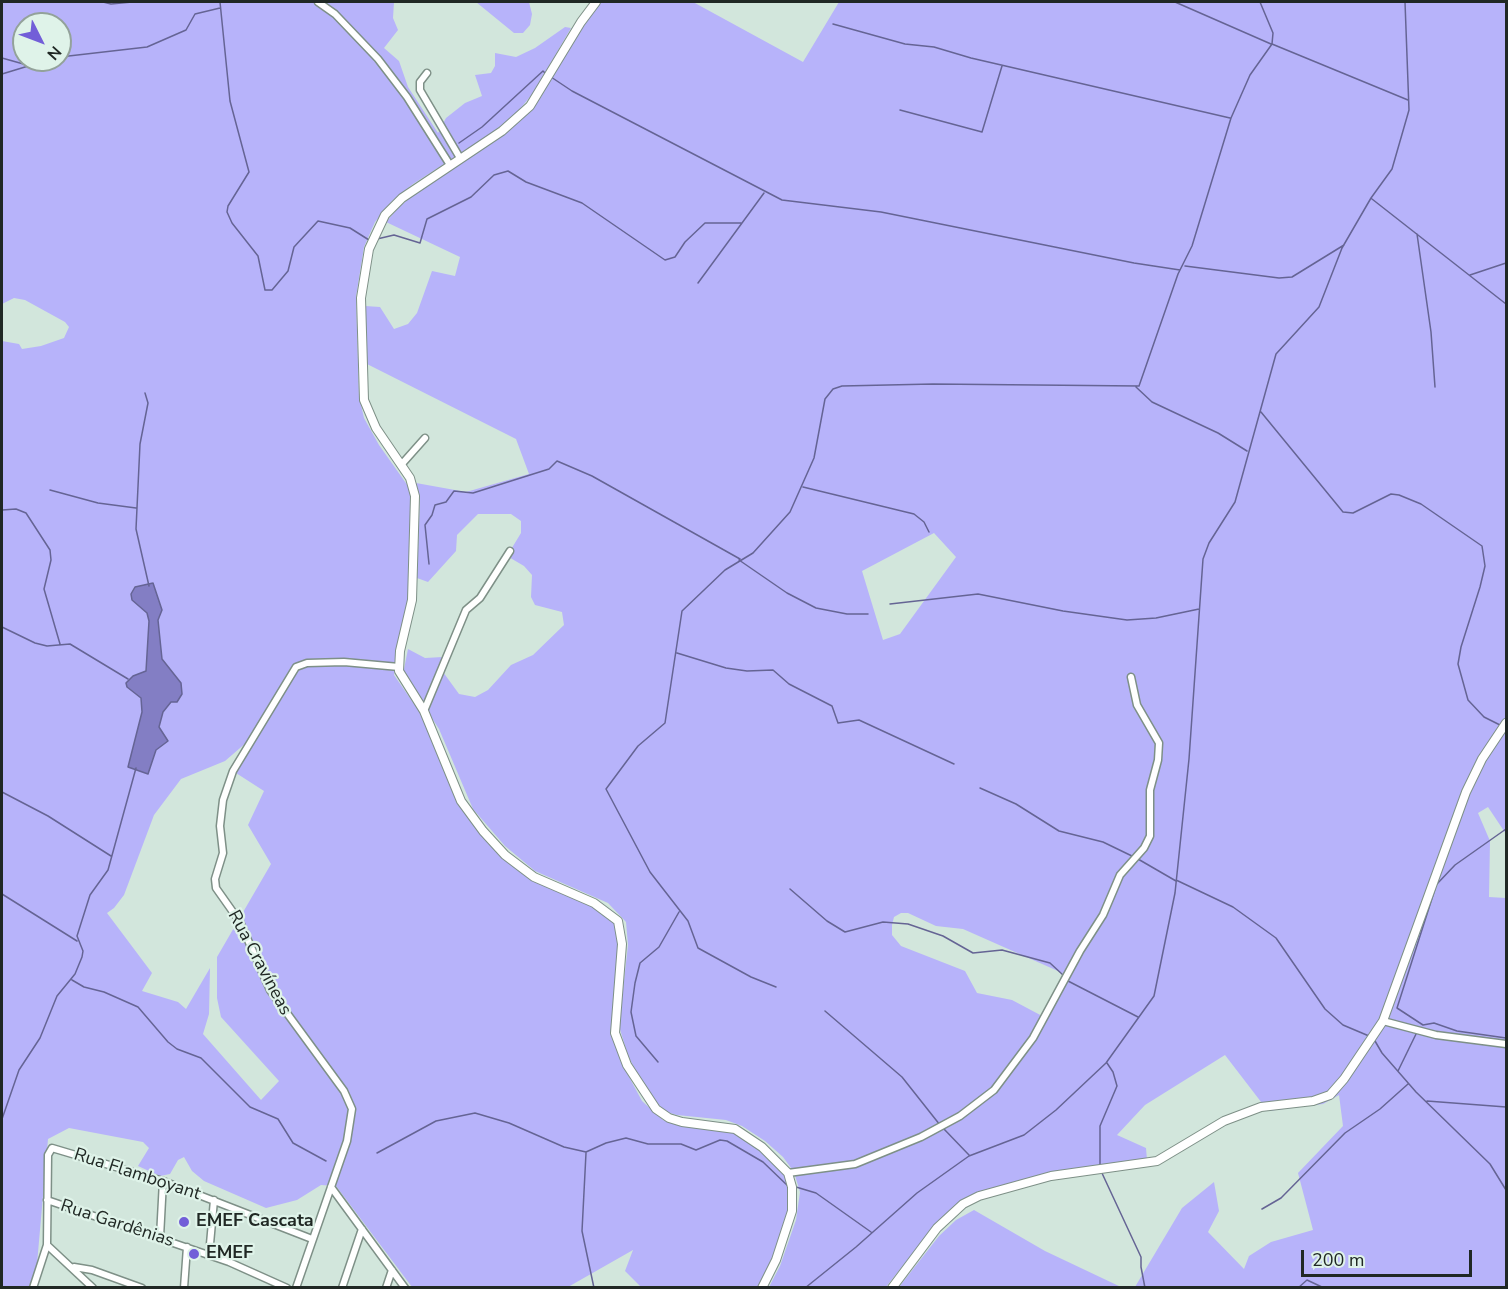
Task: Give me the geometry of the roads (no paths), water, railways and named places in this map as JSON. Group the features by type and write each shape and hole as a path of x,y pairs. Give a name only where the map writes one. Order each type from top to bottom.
{"street":[{"path":"318,2 347,26 378,59 407,97 450,165"},
{"path":"596,2 580,22 530,106 514,122 402,198 385,215 369,249 364,273 360,330 364,400 376,428 402,465 412,485 415,503 412,600 399,667 404,681 424,711 461,801 483,831 505,855 534,877 594,903 618,921 622,944 615,1033 627,1065 656,1109 669,1118 682,1122 735,1129 762,1147 788,1173 792,1187 792,1211 776,1260 762,1287"},
{"path":"427,73 420,82 420,90 460,158"},
{"path":"402,465 425,438"},
{"path":"424,711 466,610 480,598 510,550"},
{"name":"Rua Cravíneas","path":"296,1287 351,1126 352,1109 344,1091 270,990 240,922 216,888 215,879 223,853 220,826 223,800 233,771 296,668 307,663 344,662 399,667"},
{"path":"788,1173 855,1164 921,1137 960,1116 994,1090 1034,1038 1080,951 1103,915 1120,875 1144,848 1150,836 1150,790 1158,760 1159,743 1137,705 1131,677"},
{"path":"892,1287 937,1228 963,1204 1000,1189 1051,1176 1157,1161 1224,1121 1261,1107 1322,1099 1330,1095 1344,1079 1383,1021 1467,792 1482,759 1506,723"},
{"path":"1383,1021 1436,1035 1506,1044"},
{"name":"Rua Flamboyant","path":"47,1200 48,1152 52,1148 162,1181 312,1239"},
{"path":"160,1237 162,1181"},
{"path":"331,1187 405,1287"},
{"path":"33,1287 47,1245 47,1200"},
{"name":"Rua Gardênias","path":"47,1200 160,1237 287,1287"},
{"path":"209,1256 214,1200"},
{"path":"342,1287 362,1229"},
{"path":"47,1245 93,1287"},
{"path":"184,1287 187,1247"},
{"path":"74,1268 92,1270 142,1287"},
{"path":"386,1287 392,1270"}],"waterway":[{"path":"103,2 111,4 132,2"},
{"path":"220,2 230,101 249,172 228,206 227,212 232,223 258,256 265,290 272,290 288,271 294,247 318,221 350,228 369,240"},
{"path":"1175,2 1271,44"},
{"path":"776,987 751,977 698,948 688,921 650,872 606,789 638,746 665,723 682,611 725,570 753,553 790,512 814,458 825,399 833,389 842,386 933,384 1139,386 1178,274 1192,246 1231,118 1250,75 1272,44 1273,33 1260,2"},
{"path":"805,1288 917,1193 969,1156 1024,1135 1056,1110 1106,1063 1154,996 1175,893 1189,759 1203,559 1209,543 1235,502 1276,354 1319,307 1342,248 1371,198 1392,169 1409,110 1405,2"},
{"path":"72,56 147,47 186,30 195,14 220,8"},
{"path":"833,24 905,44 934,47 971,58 1230,118"},
{"path":"1272,44 1408,100"},
{"path":"2,58 12,61"},
{"path":"900,110 982,132 1002,66"},
{"path":"2,74 12,71"},
{"path":"459,143 482,127 543,71 545,73"},
{"path":"551,77 572,91 782,200 881,212 1134,263 1180,270"},
{"path":"377,239 394,235 420,243 427,219 471,197 494,175 508,171 526,182 582,203 665,260 675,257 685,242 705,223 741,223"},
{"path":"698,283 764,193"},
{"path":"1372,199 1506,304"},
{"path":"1417,234 1431,332 1435,387"},
{"path":"1185,266 1279,278 1292,277 1344,245"},
{"path":"1470,275 1506,263"},
{"path":"1136,387 1152,402 1218,433 1247,451"},
{"path":"145,393 148,403 140,444 136,529 149,586"},
{"path":"1261,412 1343,512 1353,513 1391,494 1399,495 1421,504 1482,546 1485,566 1458,664 1468,700 1484,717 1500,725"},
{"path":"429,564 425,525 435,505 446,502 454,491 473,493 549,469 557,461 592,476 740,559"},
{"path":"803,487 914,514 924,522 929,532"},
{"path":"50,490 98,503 136,508"},
{"path":"2,510 16,509 26,513 50,550 51,560 44,589 60,644"},
{"path":"739,560 787,593 816,608 847,614 868,614"},
{"path":"890,604 978,594 1063,611 1127,620 1156,618 1199,609"},
{"path":"2,627 35,643 47,646 70,644 128,679"},
{"path":"677,653 726,668 747,671 773,670 789,684 832,706 838,723 859,720 954,764"},
{"path":"2,1119 19,1070 40,1038 57,996 75,974 82,957 83,951 77,936 90,895 108,870 136,768"},
{"path":"980,788 1016,804 1059,831 1103,842 1134,857"},
{"path":"2,792 48,816 111,856"},
{"path":"1436,885 1455,865 1506,829"},
{"path":"1138,859 1176,881"},
{"path":"1176,880 1233,907 1276,938 1325,1009 1343,1025 1369,1036"},
{"path":"790,889 827,921 845,932 883,922 908,924 943,936 973,953 1002,950 1050,963 1063,975"},
{"path":"1435,889 1397,1008 1423,1025 1434,1023 1457,1031 1506,1038"},
{"path":"2,894 77,941"},
{"path":"658,1062 636,1036 631,1012 635,983 640,963 659,947 679,912"},
{"path":"72,980 84,987 104,992 138,1007 168,1042 177,1049 201,1058 250,1107 278,1119 293,1143 326,1161"},
{"path":"1068,981 1138,1017"},
{"path":"825,1011 902,1077 940,1125"},
{"path":"1398,1071 1417,1032"},
{"path":"1375,1041 1382,1053 1416,1092 1490,1164 1506,1190"},
{"path":"1100,1166 1100,1126 1117,1086 1113,1072 1107,1063"},
{"path":"1262,1209 1281,1198 1345,1133 1380,1109 1408,1084"},
{"path":"1427,1101 1506,1107"},
{"path":"377,1153 436,1121 475,1113 509,1123 564,1147 586,1152 606,1143 626,1138 648,1144 681,1144 696,1150 720,1140 727,1141 763,1162 789,1187"},
{"path":"943,1128 969,1155"},
{"path":"586,1153 582,1231 594,1288"},
{"path":"1101,1171 1141,1257 1145,1288"},
{"path":"796,1187 816,1193 871,1232"},
{"path":"1298,1288 1307,1280 1324,1288"}],"place":[{"name":"EMEF Cascata","path":"184,1222"},
{"name":"EMEF","path":"194,1254"}]}
